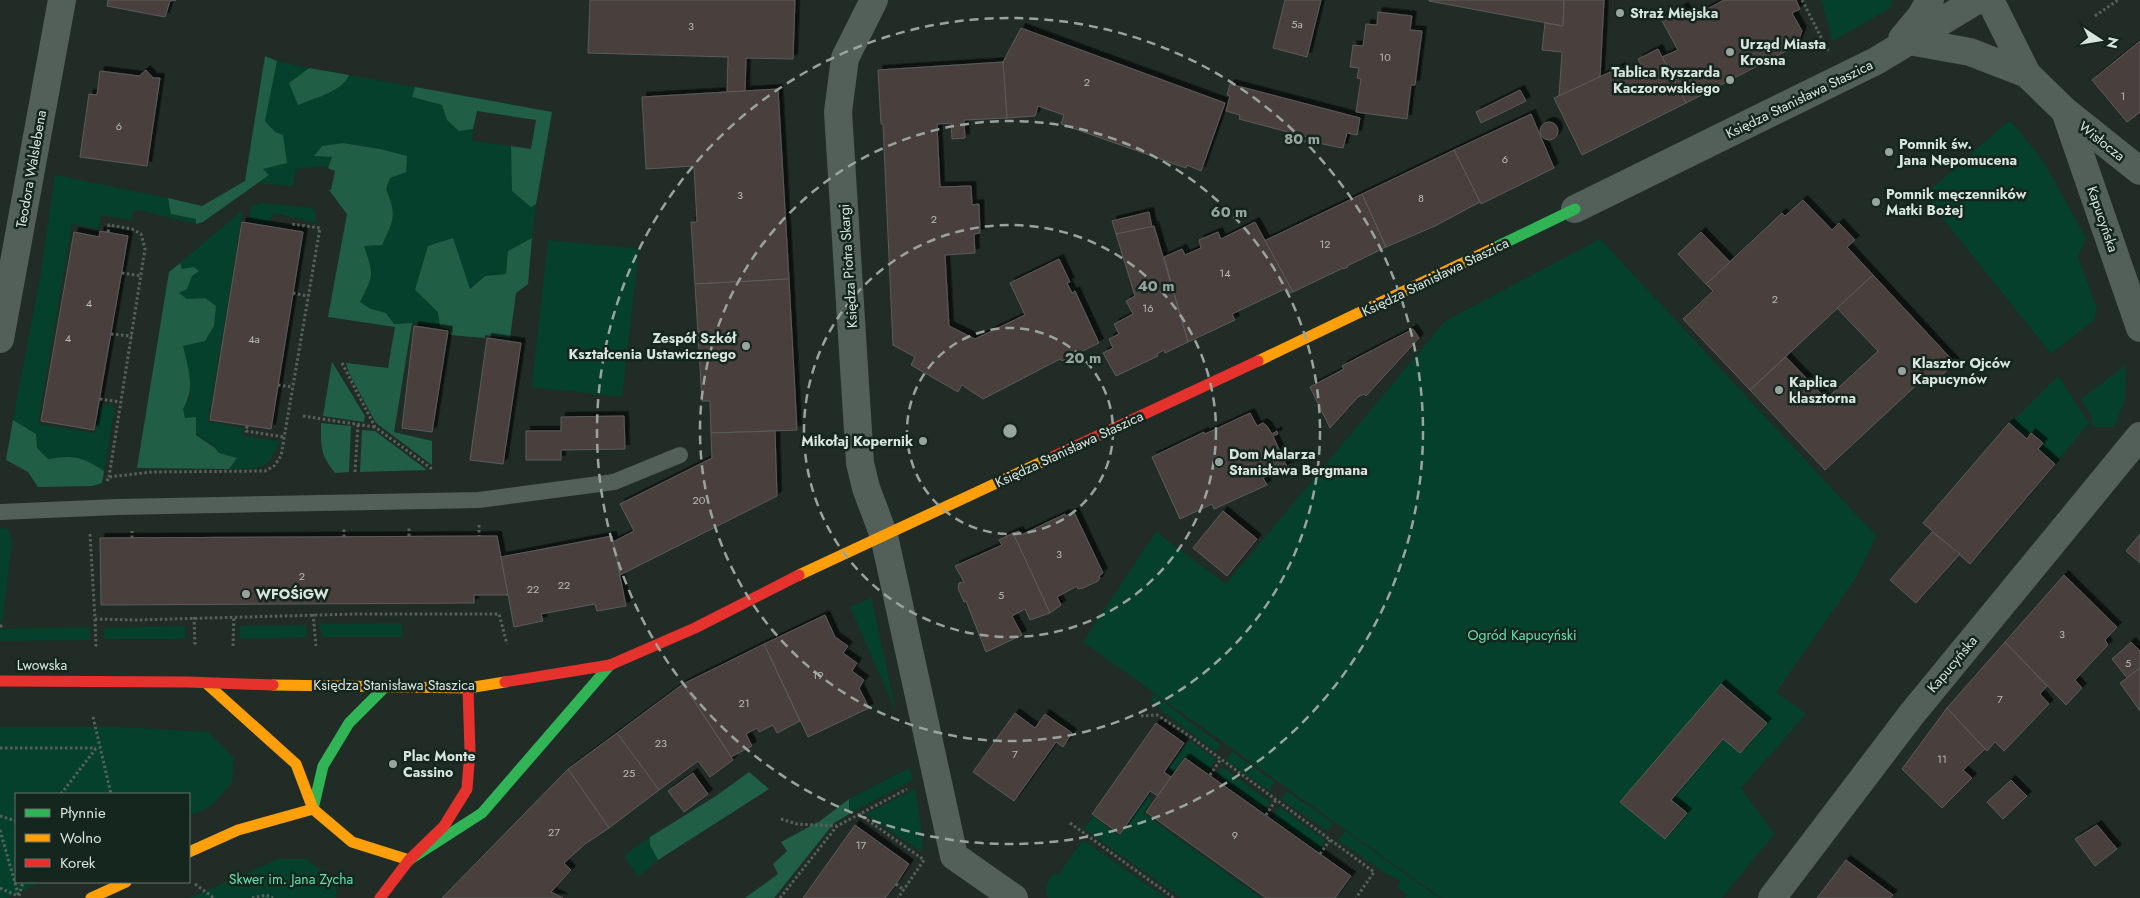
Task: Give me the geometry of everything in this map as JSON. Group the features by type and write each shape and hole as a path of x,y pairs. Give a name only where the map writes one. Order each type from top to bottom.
{"street":[{"name":"Teodora Walslebena","path":"0,338 62,0"},
{"name":"Księdza Piotra Skargi","path":"874,0 845,58 838,112 860,463 866,488 884,536"},
{"path":"1876,61 1907,34 1930,0"},
{"name":"Księdza Stanisława Staszica","path":"83,680 468,688 610,665 695,628 797,576 1333,326 1575,209 1876,61 1978,0"},
{"path":"1990,0 2027,74"},
{"path":"1909,41 1970,52 2027,74"},
{"name":"Wisłocza","path":"2027,74 2065,111 2140,171"},
{"name":"Kapucyńska","path":"2065,111 2140,328"},
{"name":"Kapucyńska","path":"1772,898 1911,714 2140,436"},
{"path":"884,536 954,856 1014,898"},
{"path":"409,860 482,813 610,665"},
{"name":"Lwowska","path":"0,680 83,680"},
{"path":"207,684 296,764 313,809 352,842 409,860"},
{"path":"313,809 323,766 349,723 386,686"},
{"path":"380,898 409,860 444,826 467,789 470,751 468,688"},
{"path":"190,852 238,830 313,809"},
{"path":"91,898 124,883"}],"lane":[{"path":"0,512 117,507 479,500 614,482 680,455"}],"path":[{"path":"1802,0 1829,54"},
{"path":"2095,16 2118,0"},
{"path":"109,477 152,472 265,471 274,466 281,456 320,228 292,224"},
{"path":"101,486 106,483 109,477 145,249 141,234 132,229 109,225 108,232"},
{"path":"122,273 142,276"},
{"path":"293,293 308,296"},
{"path":"111,334 132,336"},
{"path":"342,363 375,427 432,469"},
{"path":"278,385 293,387"},
{"path":"100,399 120,402"},
{"path":"303,416 375,427"},
{"path":"355,472 358,424"},
{"path":"247,426 246,431 284,437"},
{"path":"90,528 96,647"},
{"path":"95,619 136,620 313,614 499,614 506,644"},
{"path":"313,614 316,646"},
{"path":"233,646 234,616"},
{"path":"194,618 194,646"},
{"path":"1141,716 1157,715 1191,737 1374,872 1356,898"},
{"path":"93,717 111,793"},
{"path":"62,793 99,744"},
{"path":"0,748 96,748"},
{"path":"1210,775 1221,759"},
{"path":"780,898 837,826 911,786"},
{"path":"1266,815 1276,800"},
{"path":"859,814 924,860 898,898"},
{"path":"0,816 15,821"},
{"path":"781,819 797,824 837,826"},
{"path":"1070,823 1174,898"},
{"path":"0,830 15,882"},
{"path":"1320,854 1330,840"},
{"path":"15,883 19,896"},
{"path":"19,896 23,883"},
{"path":"195,884 214,898"},
{"path":"896,884 904,890"},
{"path":"0,888 19,896"},
{"path":"252,898 266,896 273,898"}],"green space":[{"path":"1821,0 1891,0 1892,7 1833,41"},
{"path":"265,56 277,61 265,121 275,132 283,135 287,163 263,169 269,175 203,222 196,224 196,219 171,214 168,198 202,206 245,181"},
{"path":"277,61 309,68 289,83 348,78 349,75 415,87 412,97 442,105 447,120 459,131 473,129 472,141 511,146 512,191 531,206 536,204 532,238 508,251 506,274 485,276 469,289 453,238 415,290 438,312 440,327 416,323 394,324 386,313 371,309 360,302 368,286 371,274 370,263 364,246 382,245 392,217 391,205 386,189 390,178 407,156 343,143 323,146 314,156 332,156 328,168 324,166 296,169 293,186 258,183 269,175 262,169 275,132 265,121"},
{"path":"309,68 349,75 334,90 298,105 289,83"},
{"path":"415,87 552,112 536,204 531,207 512,191 511,146 531,149 536,120 477,111 473,129 459,131 447,120 442,105 412,97"},
{"path":"2010,120 2043,161 2086,238 2078,257 2097,309 2094,320 2051,354 1924,195"},
{"path":"343,143 407,156 406,172 390,178 386,189 392,205 393,217 382,245 364,246 370,263 371,275 360,302 371,309 386,313 394,324 412,323 394,432 432,441 432,465 376,423 349,373 346,363 388,368 395,327 328,317 347,214 329,190 331,190 335,171 328,168 332,157 314,156 322,146"},
{"path":"55,175 168,198 171,214 197,219 196,224 134,209 131,220 101,215 99,229 72,224 38,424 95,433 100,404 115,407 104,471 89,462 77,458 48,459 37,448 36,434 13,420 42,266"},
{"path":"262,203 312,208 315,211 316,223 273,213 270,224 250,220 251,206"},
{"path":"243,210 208,422 243,428 242,436 280,441 271,459 261,467 229,469 237,458 219,453 199,436 189,426 183,409 190,398 183,345 205,298 187,299 179,293 187,289 192,276 182,269 180,263"},
{"path":"453,238 470,289 485,276 506,274 508,251 532,238 528,284 516,293 510,338 485,335 485,338 450,335 450,330 440,327 438,312 415,290 428,246"},
{"name":"Ogród Kapucyński","path":"1600,239 1876,536 1856,578 1776,692 1806,714 1741,788 1774,834 1722,898 1441,898 1083,642 1156,532 1226,584 1445,321"},
{"path":"548,240 639,249 622,397 532,387"},
{"path":"180,263 182,269 194,267 199,271 192,276 187,289 179,293 187,299 205,298 216,306 214,326 205,341 183,346 190,378 189,394 183,409 185,418 196,417 196,435 219,453 237,458 229,469 137,468 169,272"},
{"path":"332,362 365,416 364,422 323,416"},
{"path":"2126,365 2125,400 2114,427 2096,427 2091,424 2092,417 2081,399"},
{"path":"2058,376 2089,423 2055,464 2038,449 2043,443 2032,433 2027,439 2010,424"},
{"path":"13,420 36,434 37,448 48,459 71,457 89,462 104,471 102,483 92,486 38,487 28,472 6,460"},
{"path":"321,423 351,426 349,472 335,473 326,461 321,444"},
{"path":"362,430 375,431 427,470 360,472"},
{"path":"0,528 8,529 12,542 2,623 0,623"},
{"path":"872,598 873,605 896,712 850,607"},
{"path":"401,623 403,637 323,637 320,629 320,624"},
{"path":"306,625 307,637 244,639 239,637 240,626"},
{"path":"185,626 186,638 180,639 104,639 104,628"},
{"path":"90,627 90,640 0,641 0,629"},
{"path":"1154,695 1221,745 1216,752 1150,700"},
{"path":"0,727 117,727 208,732 234,758 232,783 210,807 190,816 190,793 15,793 15,883 40,883 7,898 0,898"},
{"path":"1190,740 1216,760 1208,771 1185,756 1172,773 1168,770"},
{"path":"1232,752 1275,782 1269,791 1226,760"},
{"path":"1222,767 1270,802 1263,811 1216,775"},
{"path":"909,768 913,780 851,813 849,810 849,799"},
{"path":"749,772 769,789 658,860 650,845 650,837 716,796"},
{"path":"915,789 923,840 921,852 866,814"},
{"path":"1287,791 1333,823 1327,831 1281,799"},
{"path":"1148,796 1152,799 1143,813 1261,898 1181,898 1084,829 1093,816 1119,836"},
{"path":"849,799 849,810 851,813 834,823 774,898 745,898 778,874 773,864 787,851 781,842 820,821"},
{"path":"1279,807 1325,840 1319,850 1272,817"},
{"path":"1345,831 1439,898 1405,898 1407,895 1397,888 1400,881 1391,875 1389,876 1338,840"},
{"path":"650,837 650,845 658,860 638,877 625,858 626,854"},
{"path":"1083,840 1166,898 1048,898 1046,888 1050,879 1054,873 1058,875"},
{"name":"Skwer im. Jana Zycha","path":"278,859 306,859 337,883 336,898 190,898"}],"building":[{"path":"108,0 176,0 170,1 165,17 107,6"},
{"path":"590,0 795,0 793,59 746,58 745,91 727,92 728,57 588,53"},
{"path":"1285,0 1321,0 1307,57 1273,48"},
{"path":"1429,0 1564,0 1563,26 1429,1"},
{"path":"1564,0 1604,0 1600,77 1559,96 1562,52 1542,50 1545,23 1563,26"},
{"name":"Urząd Miasta Krosna","path":"1724,0 1796,0 1800,9 1792,13 1802,31 1797,44 1792,48 1686,103 1662,57 1678,50 1661,19 1684,7 1690,18"},
{"path":"1378,12 1412,16 1410,30 1422,31 1415,85 1411,85 1407,119 1356,112 1361,79 1357,78 1359,68 1350,67 1353,45 1363,46 1366,24 1377,25"},
{"path":"1021,28 1225,103 1201,171 1187,165 1186,168 1061,124 1064,115 1038,106 1035,116 1007,118 1003,62"},
{"path":"2140,41 2140,112 2127,122 2092,80"},
{"path":"1658,49 1686,103 1582,155 1554,98 1621,67 1625,75 1642,67 1638,59"},
{"path":"1003,62 1007,118 964,120 965,138 952,139 951,123 937,124 940,187 971,186 972,205 979,204 980,233 974,234 975,253 945,255 949,326 975,339 1025,315 1010,283 1059,259 1070,282 1067,283 1072,293 1075,291 1099,343 1062,361 1060,359 983,399 962,385 958,392 911,365 915,357 893,345 883,124 881,124 878,70"},
{"path":"146,70 153,78 160,78 147,166 80,157 89,94 97,95 100,71 139,76"},
{"path":"1230,84 1360,118 1357,135 1347,133 1343,148 1318,143 1318,140 1239,119 1240,115 1226,111 1230,96 1227,95"},
{"path":"778,89 789,279 695,284 691,222 697,222 694,166 646,169 642,97"},
{"path":"1520,90 1526,101 1481,123 1476,112"},
{"path":"1531,114 1554,168 1481,204 1454,150"},
{"path":"1545,122 1553,122 1558,127 1556,138 1545,140 1540,135 1540,127"},
{"path":"1454,150 1480,202 1435,226 1386,247 1362,194"},
{"path":"1362,194 1386,247 1293,292 1264,241"},
{"path":"1803,200 1832,230 1839,223 1855,240 1847,247 1873,275 1750,390 1683,319 1713,291 1706,284 1782,213 1785,216"},
{"path":"1149,212 1152,227 1116,234 1112,221"},
{"path":"242,222 303,232 271,429 210,420"},
{"path":"1255,222 1293,292 1290,293 1287,288 1232,314 1235,320 1188,342 1164,257 1182,249 1185,255 1201,248 1199,240 1218,232 1221,239"},
{"path":"1154,226 1188,342 1165,353 1164,350 1157,354 1158,356 1116,376 1103,353 1113,348 1109,339 1119,334 1114,324 1133,314 1126,301 1135,296 1116,234"},
{"path":"100,231 128,236 94,430 41,421 74,232 99,237"},
{"path":"1701,232 1730,262 1706,284 1678,254"},
{"name":"Klasztor Ojców Kapucynów","path":"1873,275 1955,363 1930,386 1923,379 1825,470 1750,390 1786,357 1826,399 1878,351 1837,308"},
{"path":"789,279 797,430 711,433 710,401 702,401 695,284"},
{"path":"414,326 448,331 432,432 402,428"},
{"path":"1413,329 1419,338 1366,396 1364,394 1358,397 1330,428 1310,387 1344,369 1342,366"},
{"path":"487,338 521,343 503,464 470,460"},
{"name":"Dom Malarza Stanisława Bergmana","path":"1250,413 1257,426 1263,423 1272,434 1277,431 1278,434 1273,436 1287,467 1263,478 1267,485 1214,509 1212,504 1180,519 1152,457 1204,432 1205,434"},
{"path":"624,416 625,449 561,450 561,460 526,460 526,431 561,431 561,417"},
{"path":"2009,423 2027,439 2031,433 2043,443 2038,449 2055,464 1970,564 1923,523"},
{"path":"775,431 777,496 620,575 613,542 634,531 620,504 712,458 711,433"},
{"path":"1223,511 1257,539 1227,576 1193,548"},
{"path":"1074,512 1103,573 1099,576 1098,581 1083,588 1078,589 1077,586 1057,597 1061,605 1050,613 1013,533 1019,531 1021,535 1065,514 1066,516"},
{"path":"1932,532 1960,554 1916,603 1890,580"},
{"path":"1013,533 1050,613 1030,620 1025,609 1012,616 1022,635 986,652 966,601 964,602 958,588 959,583 964,582 955,566 1002,545 999,540"},
{"path":"2140,534 2140,563 2126,551"},
{"path":"497,536 508,595 474,595 474,603 101,605 100,538"},
{"path":"612,536 626,606 597,611 595,604 541,614 543,621 514,627 501,557"},
{"path":"2064,575 2117,627 2105,640 2108,645 2075,680 2082,688 2066,705 2005,642"},
{"path":"825,615 835,637 848,646 843,653 857,663 852,671 864,680 859,688 869,708 808,737 764,644"},
{"path":"2005,642 2047,686 2040,694 2049,704 2004,751 1995,742 1987,751 1947,708"},
{"path":"2131,642 2140,651 2140,668 2127,678 2112,659"},
{"path":"764,644 800,721 777,733 773,725 759,732 757,728 746,734 752,746 731,757 683,684"},
{"path":"2140,668 2140,711 2120,683"},
{"path":"683,684 733,760 710,777 698,761 659,790 617,733"},
{"path":"1721,684 1767,723 1740,753 1723,739 1671,800 1687,813 1665,839 1620,802"},
{"path":"1947,708 1985,749 1963,770 1972,778 1942,808 1902,769"},
{"path":"1015,713 1035,728 1045,714 1072,733 1063,747 1056,742 1014,801 973,772"},
{"path":"1156,723 1184,743 1164,772 1171,777 1158,796 1150,791 1120,834 1092,814"},
{"path":"617,733 659,790 609,828 568,769"},
{"path":"1185,758 1351,876 1335,898 1266,898 1146,812"},
{"path":"568,769 609,828 585,844 564,863 571,870 551,892 563,898 442,898"},
{"path":"693,773 708,794 684,812 668,791"},
{"path":"2011,780 2027,796 2003,819 1987,802"},
{"path":"855,825 909,864 896,884 885,898 803,898"},
{"path":"2097,825 2117,849 2095,866 2075,839"},
{"path":"1846,860 1893,895 1890,898 1817,898"}],"traffic: fast":[{"path":"1494,248 1575,209"},
{"path":"409,860 482,813 610,665"},
{"path":"313,809 323,766 349,723 386,686"}],"traffic: slow":[{"path":"1258,361 1494,248"},
{"path":"799,575 1048,459"},
{"path":"273,685 468,688 505,682"},
{"path":"207,684 296,764 313,809 352,842 409,860"},
{"path":"190,852 238,830 313,809"},
{"path":"91,898 124,883"}],"traffic: jam":[{"path":"1048,459 1258,361"},
{"path":"505,682 610,665 695,628 799,575"},
{"path":"0,681 188,682 273,685"},
{"path":"380,898 409,860 444,826 467,789 470,751 468,688"}],"place":[{"name":"Straż Miejska","path":"1620,13"},
{"name":"Urząd Miasta Krosna","path":"1730,52"},
{"name":"Tablica Ryszarda Kaczorowskiego","path":"1730,80"},
{"name":"Pomnik św. Jana Nepomucena","path":"1889,152"},
{"name":"Pomnik męczenników Matki Bożej","path":"1876,202"},
{"name":"Zespół Szkół Kształcenia Ustawicznego","path":"746,346"},
{"name":"Klasztor Ojców Kapucynów","path":"1902,371"},
{"name":"Kaplica klasztorna","path":"1779,390"},
{"name":"Mikołaj Kopernik","path":"923,441"},
{"name":"Dom Malarza Stanisława Bergmana","path":"1219,462"},
{"name":"WFOŚiGW","path":"246,594"},
{"name":"Plac Monte Cassino","path":"393,764"}]}
